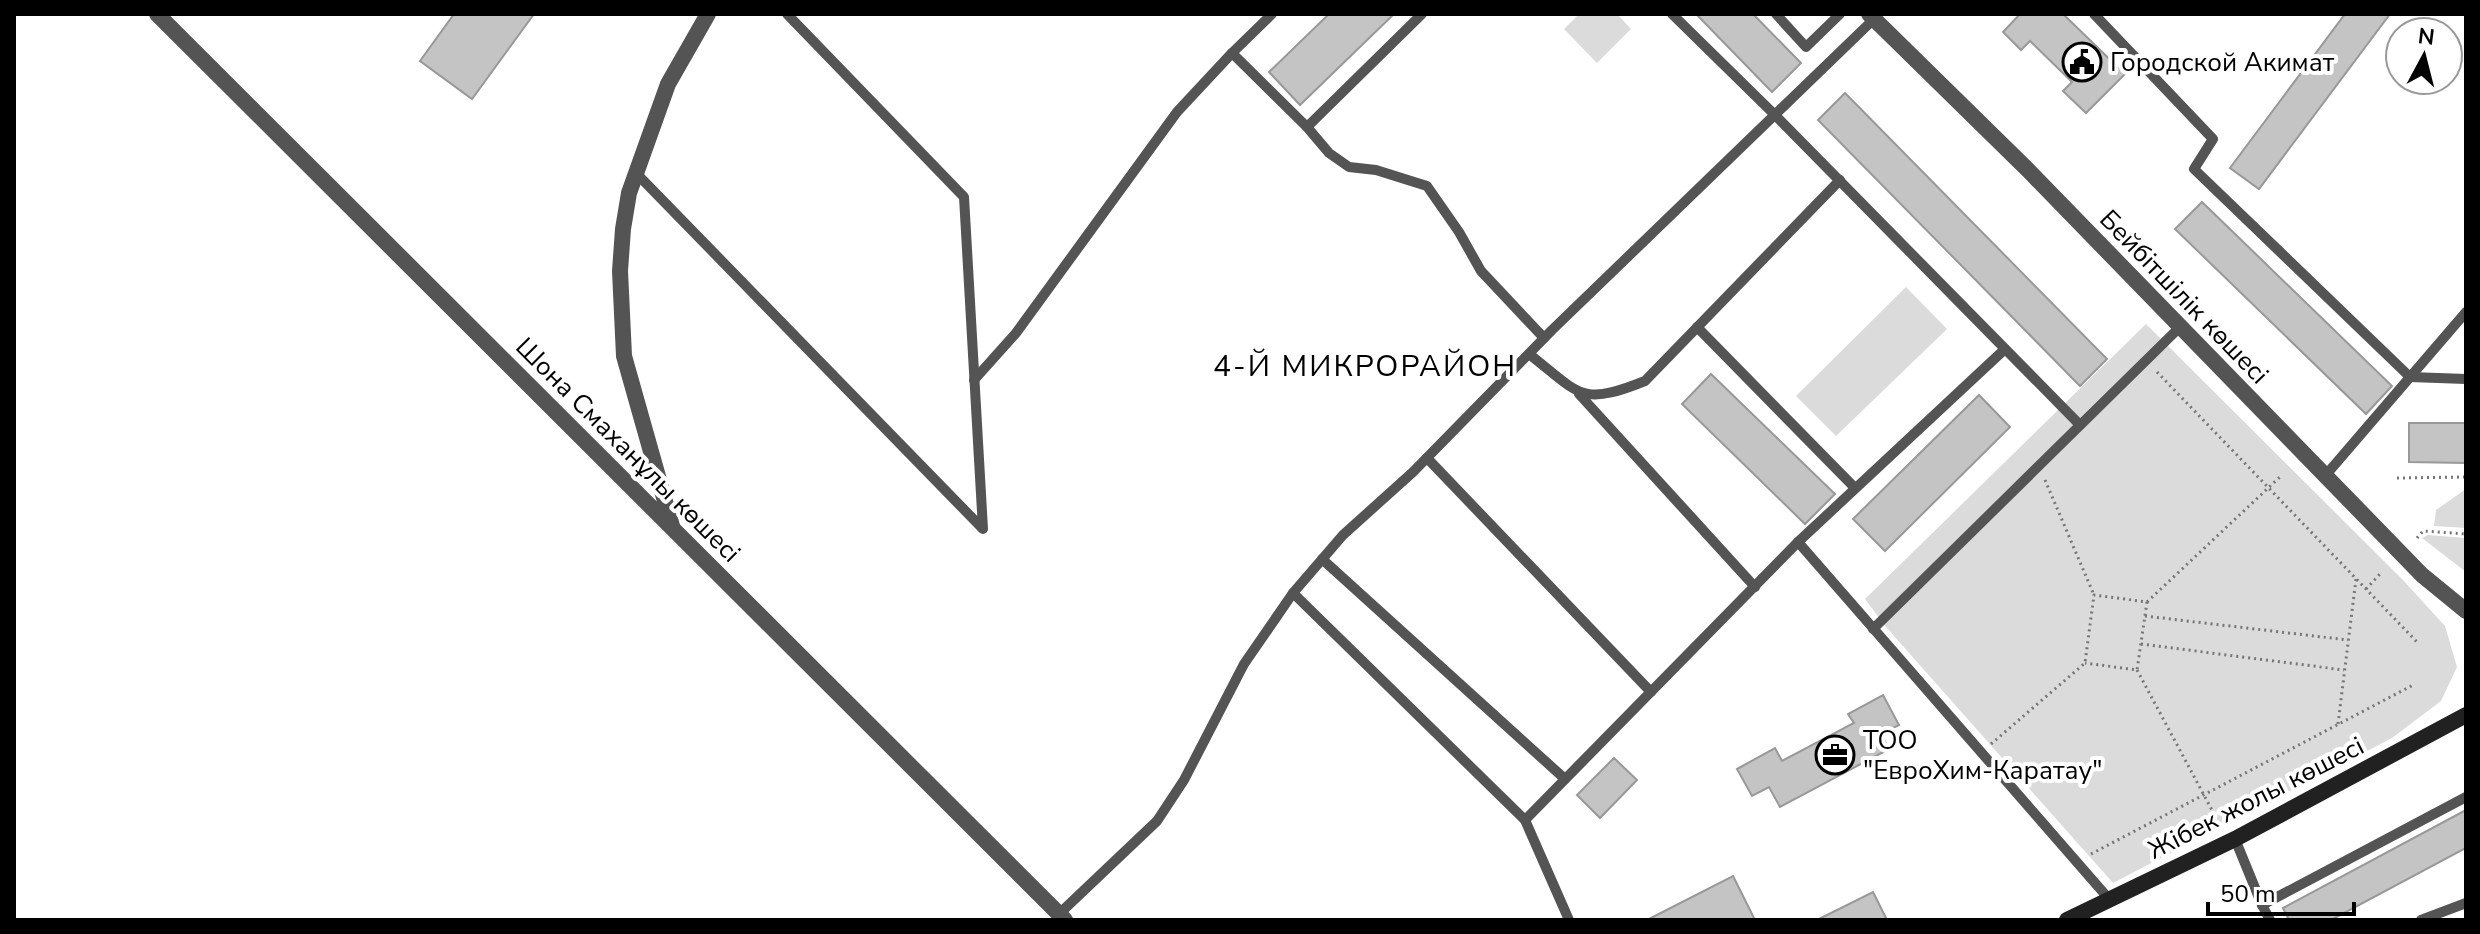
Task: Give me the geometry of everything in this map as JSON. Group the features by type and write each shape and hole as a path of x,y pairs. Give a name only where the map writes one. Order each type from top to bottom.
{"main road":[{"name":"Жібек жолы көшесі","path":"2068,920 2235,839 2466,715"}],"street":[{"name":"Шона Смаханұлы көшесі","path":"157,14 1062,917"},
{"path":"672,528 624,356 620,271 629,193 668,84 708,14"},
{"name":"Бейбітшілік көшесі","path":"1872,17 2028,170 2422,575 2466,611"}],"lane":[{"path":"637,174 983,529 964,197 787,14"},
{"path":"974,380 1016,333 1177,112 1272,14"},
{"path":"1307,127 1422,14"},
{"path":"1672,14 2080,425"},
{"path":"1776,14 1806,47 1840,14"},
{"path":"2094,14 2213,139 2194,169 2410,377 2466,379"},
{"path":"1062,917 1157,821 1184,780 1244,664 1293,593 1343,535 1427,458 1544,338 1872,17"},
{"path":"1232,53 1329,153 1349,167 1376,170 1427,186 1481,271 1544,338"},
{"path":"1579,394 1600,396 1645,381 1840,180"},
{"path":"2325,476 2466,312"},
{"path":"1697,327 1855,488"},
{"path":"1873,629 2180,327"},
{"path":"1525,820 1798,542 2005,349"},
{"path":"1529,354 1579,394 1755,587"},
{"path":"1427,458 1651,692"},
{"path":"1798,542 2109,899"},
{"path":"1322,559 1565,779"},
{"path":"1293,593 1525,820 1569,920"},
{"path":"2262,905 2466,797"},
{"path":"2235,839 2270,920"},
{"path":"2421,920 2466,903"}],"path":[{"path":"2146,360 2418,643"},
{"path":"1981,753 2085,663 2094,595 2039,466"},
{"path":"2213,812 2137,670 2147,602 2282,475"},
{"path":"2397,478 2466,477"},
{"path":"2417,538 2423,531 2466,534"},
{"path":"2366,589 2380,574"},
{"path":"2338,724 2356,579"},
{"path":"2094,595 2147,602"},
{"path":"2145,616 2348,640"},
{"path":"2141,644 2344,670"},
{"path":"2085,663 2137,670"},
{"path":"2077,862 2415,684"}],"shaded area":[{"path":"1579,14 1617,14 1631,29 1597,63 1564,29"},
{"path":"1906,287 1947,329 1836,436 1796,396"},
{"path":"2146,324 2403,580 2445,626 2457,667 2441,701 2392,738 2113,883 1886,627 1865,599"},
{"path":"2466,489 2466,528 2434,526 2436,510"},
{"path":"2428,535 2466,538 2466,572 2422,538"}],"building":[{"path":"454,14 534,14 472,99 420,61"},
{"path":"1329,14 1394,14 1300,105 1269,72"},
{"path":"1696,14 1753,14 1801,63 1772,92"},
{"name":"Городской Акимат","path":"2020,14 2063,14 2125,74 2086,113 2063,91 2072,82 2030,41 2021,50 2003,32"},
{"path":"2345,14 2390,14 2384,16 2384,22 2259,189 2230,168"},
{"path":"1845,93 2107,359 2080,386 1818,120"},
{"path":"2202,202 2392,386 2366,414 2175,229"},
{"path":"1711,374 1835,494 1805,524 1682,404"},
{"path":"1979,395 2010,427 1885,551 1853,519"},
{"path":"2409,423 2466,423 2466,463 2409,462"},
{"name":"ТОО \"ЕвроХим-Каратау\"","path":"1883,695 1899,725 1881,734 1889,749 1780,807 1769,787 1752,796 1737,769 1775,748 1782,761 1854,723 1848,714"},
{"path":"1614,758 1637,780 1600,818 1577,795"},
{"path":"2466,810 2466,848 2331,920 2289,920 2283,908"},
{"path":"1733,876 1755,920 1647,920"},
{"path":"1873,892 1887,920 1817,920"}],"place":[{"name":"Городской Акимат","path":"2082,62"},
{"name":"ТОО \"ЕвроХим-Каратау\"","path":"1835,755"}],"district":[{"name":"4-Й МИКРОРАЙОН","path":"1365,366"}]}
